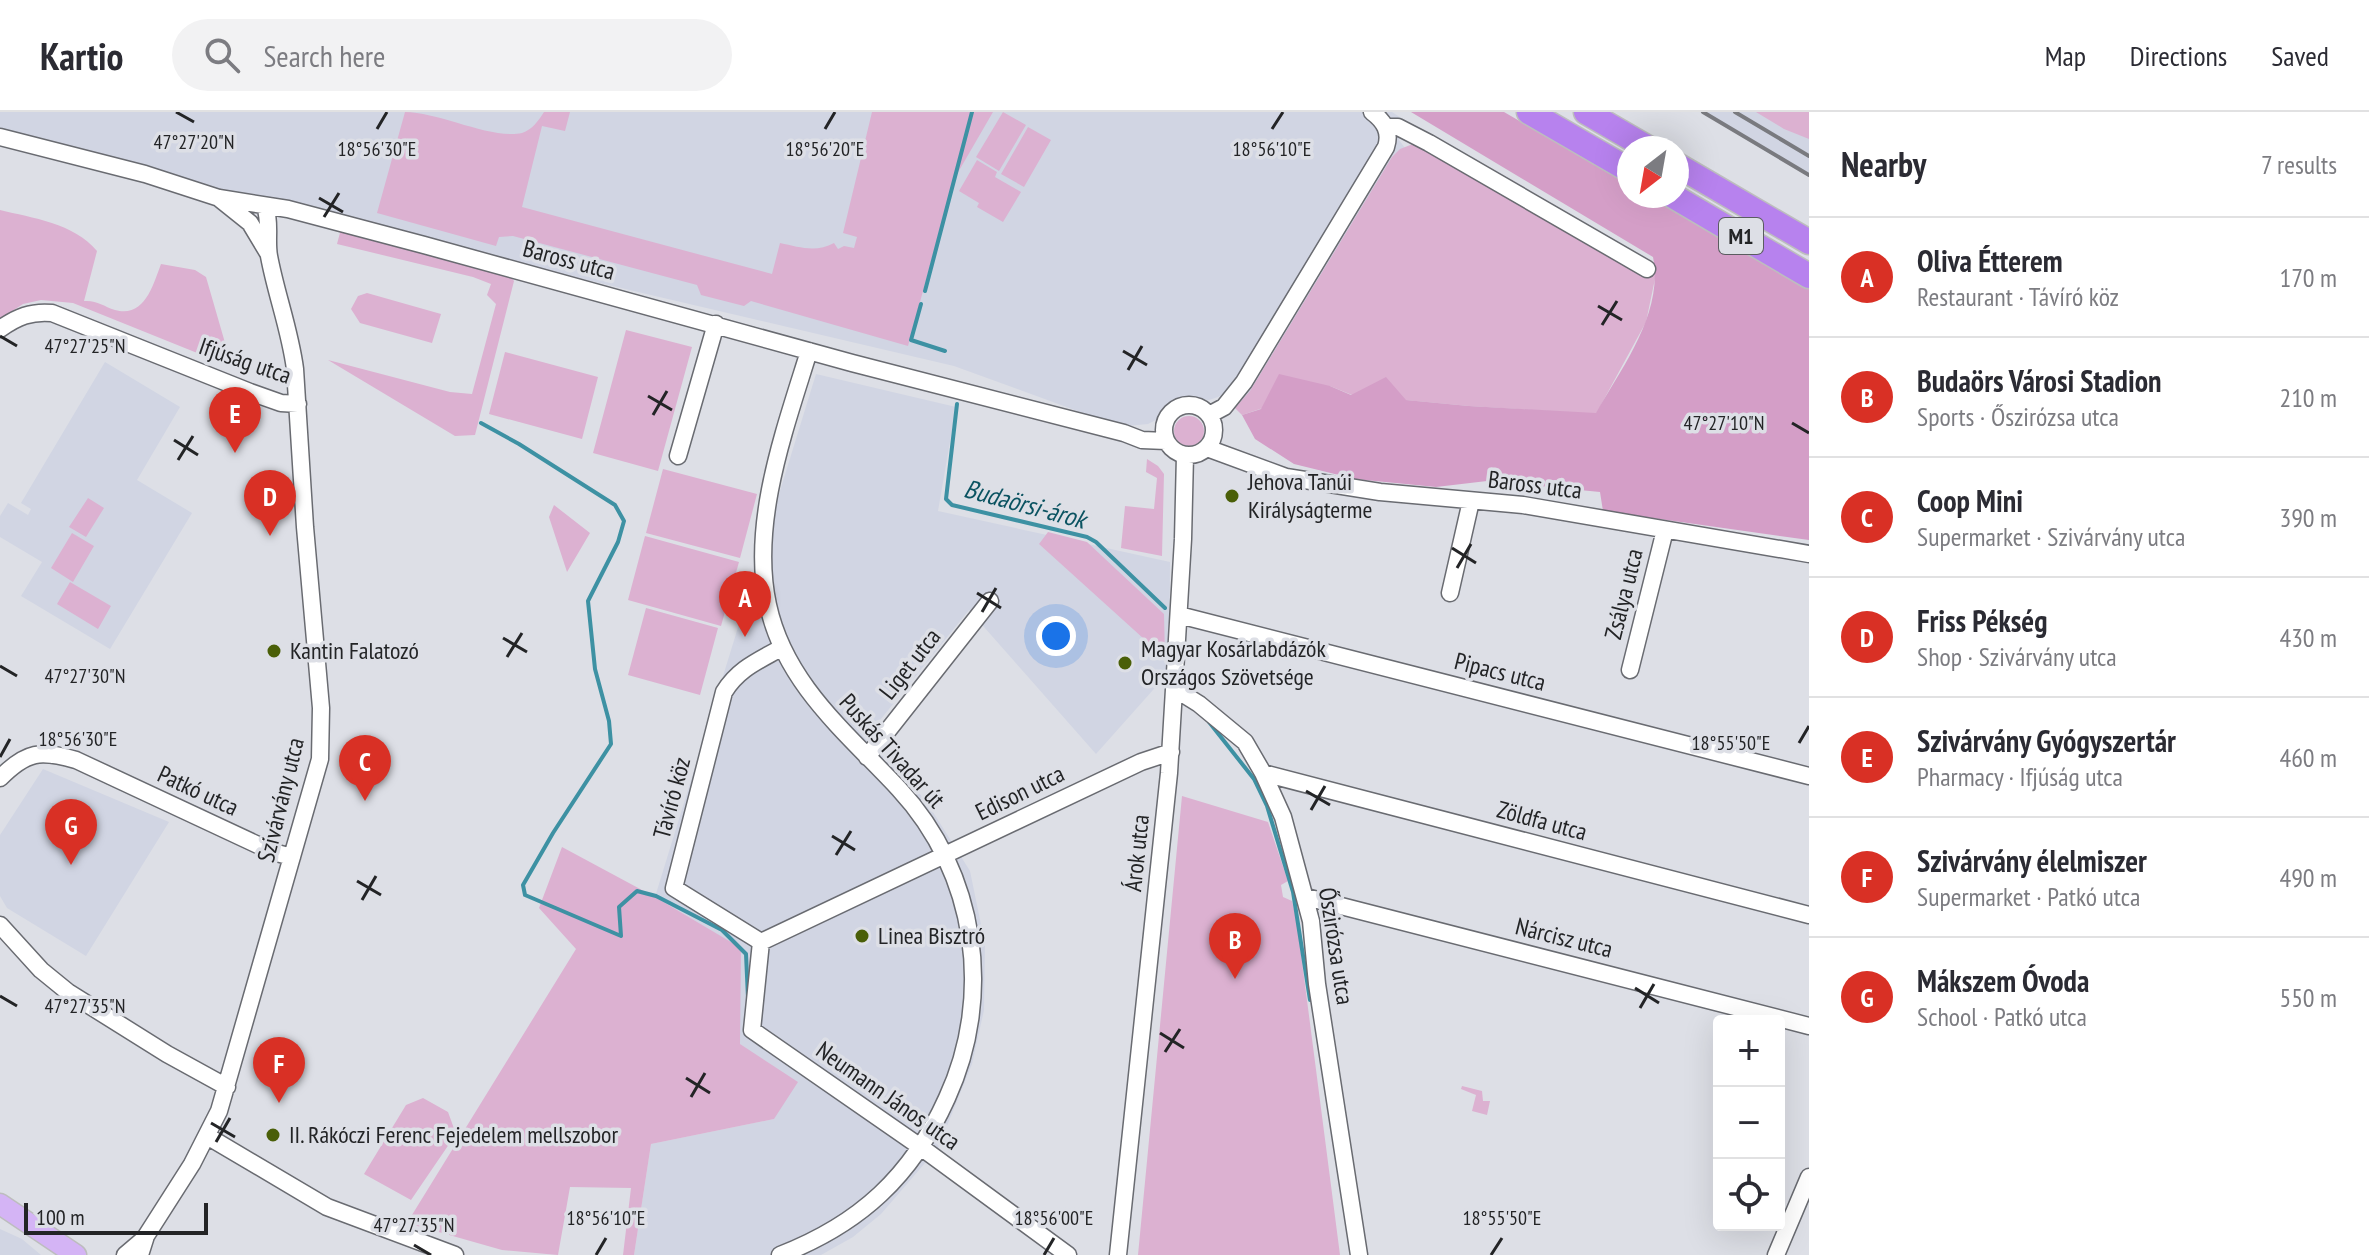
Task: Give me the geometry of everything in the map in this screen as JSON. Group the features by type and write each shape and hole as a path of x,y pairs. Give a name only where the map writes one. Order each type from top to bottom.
{"highway":[{"path":"1529,112 1617,163"},
{"path":"1586,112 1627,136"},
{"name":"M1","path":"1689,172 1809,242"},
{"name":"M1","path":"1689,205 1809,276"}],"main road":[{"path":"0,1204 76,1255"},
{"path":"40,1233 60,1255"}],"street":[{"path":"1209,415 1224,407 1244,382 1382,155 1389,140 1386,127 1372,112"},
{"path":"1386,127 1398,127 1429,143 1647,269"},
{"name":"Baross utca","path":"0,137 145,174 219,198 288,209 394,237 1142,440 1166,441"},
{"name":"Szivárvány utca","path":"219,198 250,223 269,254"},
{"name":"Szivárvány utca","path":"140,1255 146,1236 207,1136 227,1087 320,759 322,734 292,343 269,254 270,221 265,206"},
{"name":"Ifjúság utca","path":"0,329 34,311 52,313 250,392 281,403 298,404"},
{"path":"678,456 716,324"},
{"name":"Puskás Tivadar út","path":"780,1255 817,1248 871,1204 922,1148 964,1057 974,977 970,924 964,902 931,831 901,791 842,733 810,695 781,648 768,604 762,556 768,495 809,351"},
{"path":"1124,433 1154,426 1178,407 1192,405 1209,415"},
{"path":"1170,414 1164,432 1166,441 1174,451 1185,455 1200,453 1210,441 1209,415"},
{"name":"Baross utca","path":"1210,441 1286,477 1380,492 1523,505 1809,554"},
{"name":"Árok utca","path":"1118,1255 1171,752 1185,455"},
{"path":"1450,593 1471,501"},
{"name":"Zsálya utca","path":"1630,670 1665,530"},
{"name":"Liget utca","path":"867,757 990,601"},
{"name":"Pipacs utca","path":"1179,615 1809,776"},
{"name":"Távíró köz","path":"761,942 674,888 724,692 733,677 744,668 781,648"},
{"name":"Őszirózsa utca","path":"1175,689 1199,704 1245,742 1283,817 1306,897 1359,1255"},
{"name":"Edison utca","path":"761,942 1141,762 1171,752"},
{"name":"Patkó utca","path":"0,778 24,758 36,753 52,753 76,760 260,846 292,857"},
{"name":"Zöldfa utca","path":"1263,773 1809,915"},
{"name":"Nárcisz utca","path":"1306,897 1809,1026"},
{"path":"0,925 41,970 68,992 227,1087"},
{"name":"Neumann János utca","path":"761,942 752,1030 922,1148 1068,1255"},
{"path":"207,1136 327,1207 455,1255"},
{"path":"1776,1255 1809,1177"},
{"name":"Szivárvány utca","path":"125,1255 146,1236"}],"shaded area":[{"path":"0,112 1392,112 1404,120 1399,140 1411,156 1246,411 1230,393 1209,400 1183,398 1174,401 1158,419 1148,424 1127,426 1113,424 954,366 220,194 0,134"},
{"path":"405,112 510,134 529,130 544,112 570,112 565,131 542,126 522,207 772,274 780,243 814,248 834,243 838,249 844,246 854,248 857,237 843,233 872,112 993,112 953,181 908,346 751,301 744,306 701,295 697,285 513,236 499,237 496,246 377,213"},
{"path":"1003,112 1026,125 999,171 976,157"},
{"path":"1411,112 1504,112 1617,177 1617,208 1671,208 1809,288 1809,540 1603,511 1600,492 1487,481 1436,487 1355,479 1294,464 1255,439 1242,415 1261,409 1279,374 1330,386 1351,395 1386,377 1406,400 1596,413 1647,319 1655,278 1653,257"},
{"path":"1701,112 1773,112 1809,133 1809,174 1785,163"},
{"path":"1756,112 1809,112 1809,139 1784,129"},
{"path":"1028,127 1051,140 1024,187 1001,174"},
{"path":"1413,144 1425,146 1656,274 1646,322 1596,414 1352,395 1330,386 1242,415 1235,408 1250,391 1392,157 1400,149"},
{"path":"977,160 997,172 995,177 1021,192 1003,222 977,207 979,203 959,191"},
{"path":"0,210 65,228 97,251 84,301 115,310 134,309 146,298 161,264 195,270 206,277 232,367 73,303 41,300 23,304 0,319"},
{"path":"341,229 509,275 514,281 475,435 455,436 328,360 450,392 472,394 496,304 487,295 491,284 337,244"},
{"path":"367,293 441,314 432,343 360,323 351,309 358,296"},
{"path":"626,330 692,347 658,471 593,453"},
{"path":"505,352 598,377 582,439 489,414"},
{"path":"105,362 180,407 137,480 192,513 110,649 21,596 42,562 0,537 0,516 8,503 28,515 31,509 21,503"},
{"path":"816,374 956,407 938,511 1170,562 1169,672 1096,754 969,610 868,735 926,801 970,871 985,944 984,1010 972,1064 938,1148 881,1214 853,1237 821,1255 634,1255 651,1144 774,1119 740,1044 740,948 655,897"},
{"path":"1189,416 1200,420 1204,431 1200,442 1189,446 1178,442 1174,431 1178,420"},
{"path":"1147,459 1164,474 1162,556 1121,548 1125,506 1154,509 1157,478 1146,472"},
{"path":"663,469 757,494 740,558 646,533"},
{"path":"88,498 104,508 86,537 69,527"},
{"path":"554,505 590,533 567,572 549,517"},
{"path":"1048,532 1087,542 1164,614 1165,658 1039,544"},
{"path":"72,533 94,546 73,582 51,568"},
{"path":"645,536 739,562 721,626 628,600"},
{"path":"70,582 111,606 98,629 57,604"},
{"path":"646,608 718,628 700,695 628,675"},
{"path":"43,769 169,822 86,956 7,908 0,896 0,835"},
{"path":"1182,796 1268,822 1288,881 1281,885 1283,897 1292,901 1297,923 1340,1255 1138,1255"},
{"path":"562,847 741,948 740,1044 798,1082 774,1119 651,1144 634,1255 623,1255 631,1188 570,1187 558,1255 502,1250 407,1223 576,949 539,908"},
{"path":"1462,1086 1482,1091 1483,1101 1490,1101 1487,1115 1472,1111 1476,1095 1461,1089"},
{"path":"423,1098 448,1112 456,1134 411,1200 364,1174 406,1105"},
{"path":"0,1229 22,1239 41,1255 0,1255"}],"waterway":[{"name":"Budaörsi-árok","path":"925,291 972,112"},
{"name":"Budaörsi-árok","path":"921,304 911,340 945,351"},
{"name":"Budaörsi-árok","path":"957,404 946,499 952,505 1087,537 1165,608"},
{"path":"481,423 615,505 624,521 618,542 588,601 595,669 609,721 611,744 523,885 525,895 621,936 619,907 637,891 656,896 722,930 746,954 748,998"},
{"name":"Budaörsi-árok","path":"1209,722 1254,779 1267,806 1293,892 1310,1000"}],"railway":[{"path":"1703,112 1809,175"},
{"path":"1735,112 1809,156"}],"place":[{"name":"Szivárvány Gyógyszertár","path":"235,453"},
{"name":"Jehova Tanúi Királyságterme","path":"1232,496"},
{"name":"Friss Pékség","path":"270,536"},
{"name":"Oliva Étterem","path":"745,637"},
{"name":"Kantin Falatozó","path":"274,651"},
{"name":"Magyar Kosárlabdázók Országos Szövetsége","path":"1125,663"},
{"name":"Coop Mini","path":"365,801"},
{"name":"Mákszem Óvoda","path":"71,865"},
{"name":"Linea Bisztró","path":"862,936"},
{"name":"Budaörs Városi Stadion","path":"1235,979"},
{"name":"Szivárvány élelmiszer","path":"279,1103"},
{"name":"II. Rákóczi Ferenc Fejedelem mellszobor","path":"273,1135"}]}
